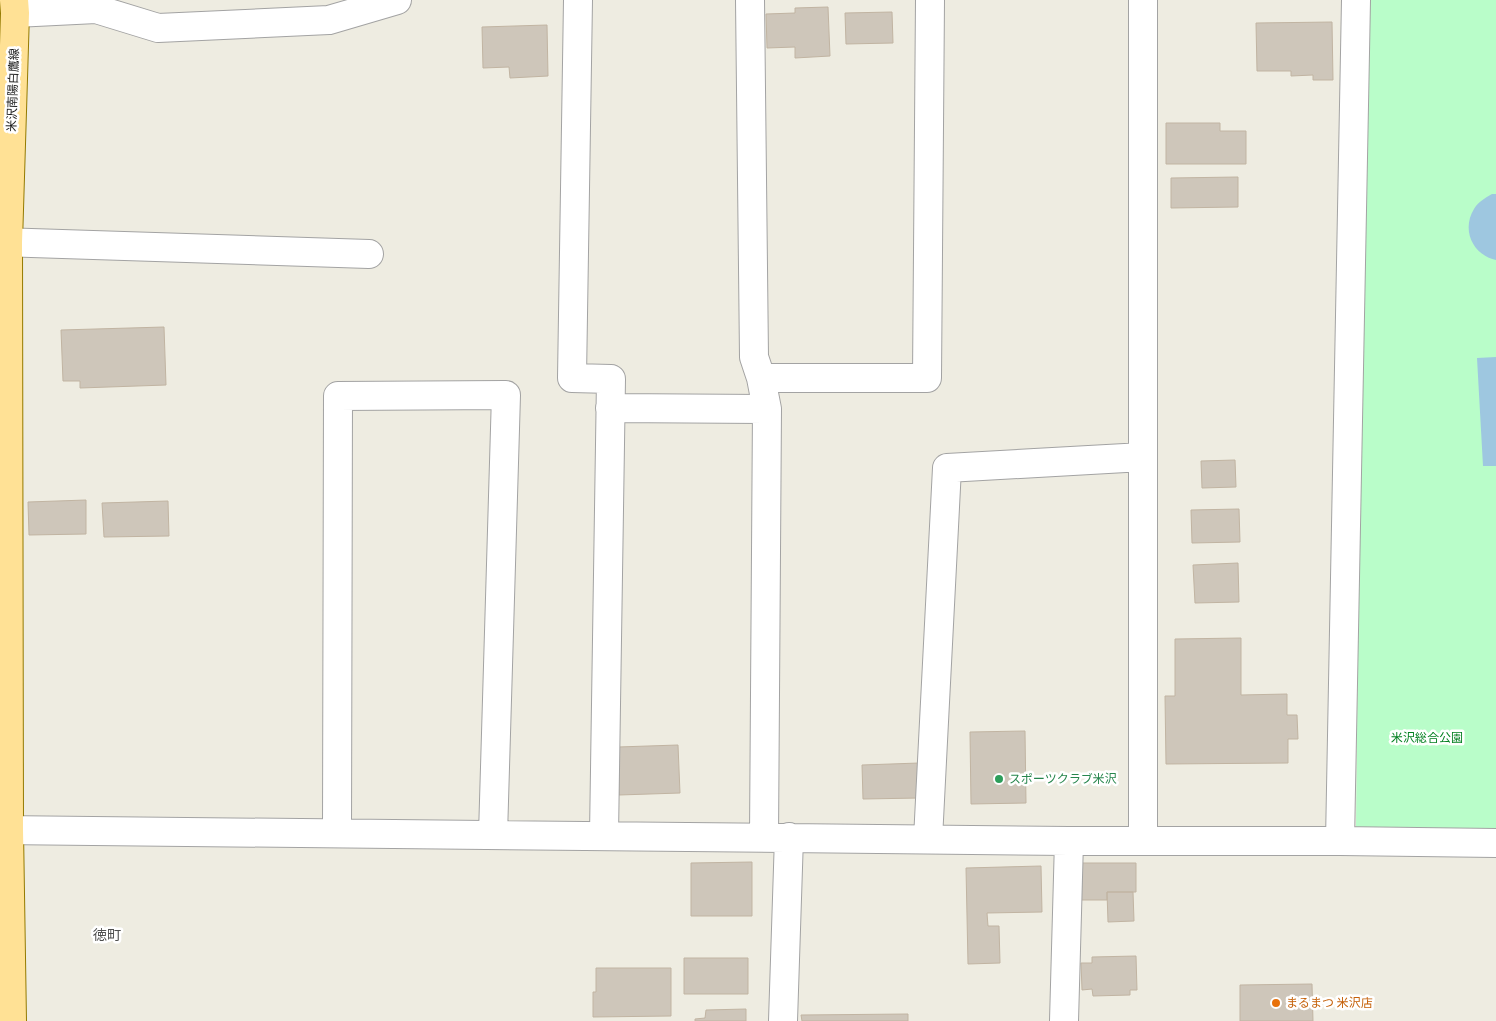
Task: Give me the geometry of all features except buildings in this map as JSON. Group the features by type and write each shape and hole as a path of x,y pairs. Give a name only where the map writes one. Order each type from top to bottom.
{"main road":[{"name":"米沢南陽白鷹線","path":"12,1021 5,830 4,242 7,47 15,7"}],"street":[{"path":"15,7 96,9 158,28 330,20 398,0"},
{"path":"578,0 572,378 611,379 604,835"},
{"path":"750,0 754,357 761,378 767,409 776,837 783,1021"},
{"path":"761,378 927,378 930,0"},
{"path":"1143,0 1143,840"},
{"path":"1340,841 1356,0"},
{"path":"4,242 369,254"},
{"path":"337,833 338,396 506,396 493,835"},
{"path":"610,408 767,409"},
{"path":"928,839 947,468 1143,457"},
{"path":"5,830 1069,841 1496,843"},
{"path":"1064,1021 1069,841"}],"green space":[{"name":"米沢総合公園","path":"1365,0 1496,0 1496,828 1356,828"}],"water":[{"path":"1492,194 1496,194 1496,260 1481,253 1469,233 1470,217 1474,209 1480,202"},
{"path":"1496,357 1496,466 1483,466 1477,358"}],"place":[{"name":"スポーツクラブ米沢","path":"999,779"},
{"name":"まるまつ 米沢店","path":"1276,1003"}],"district":[{"name":"徳町","path":"107,935"}]}
